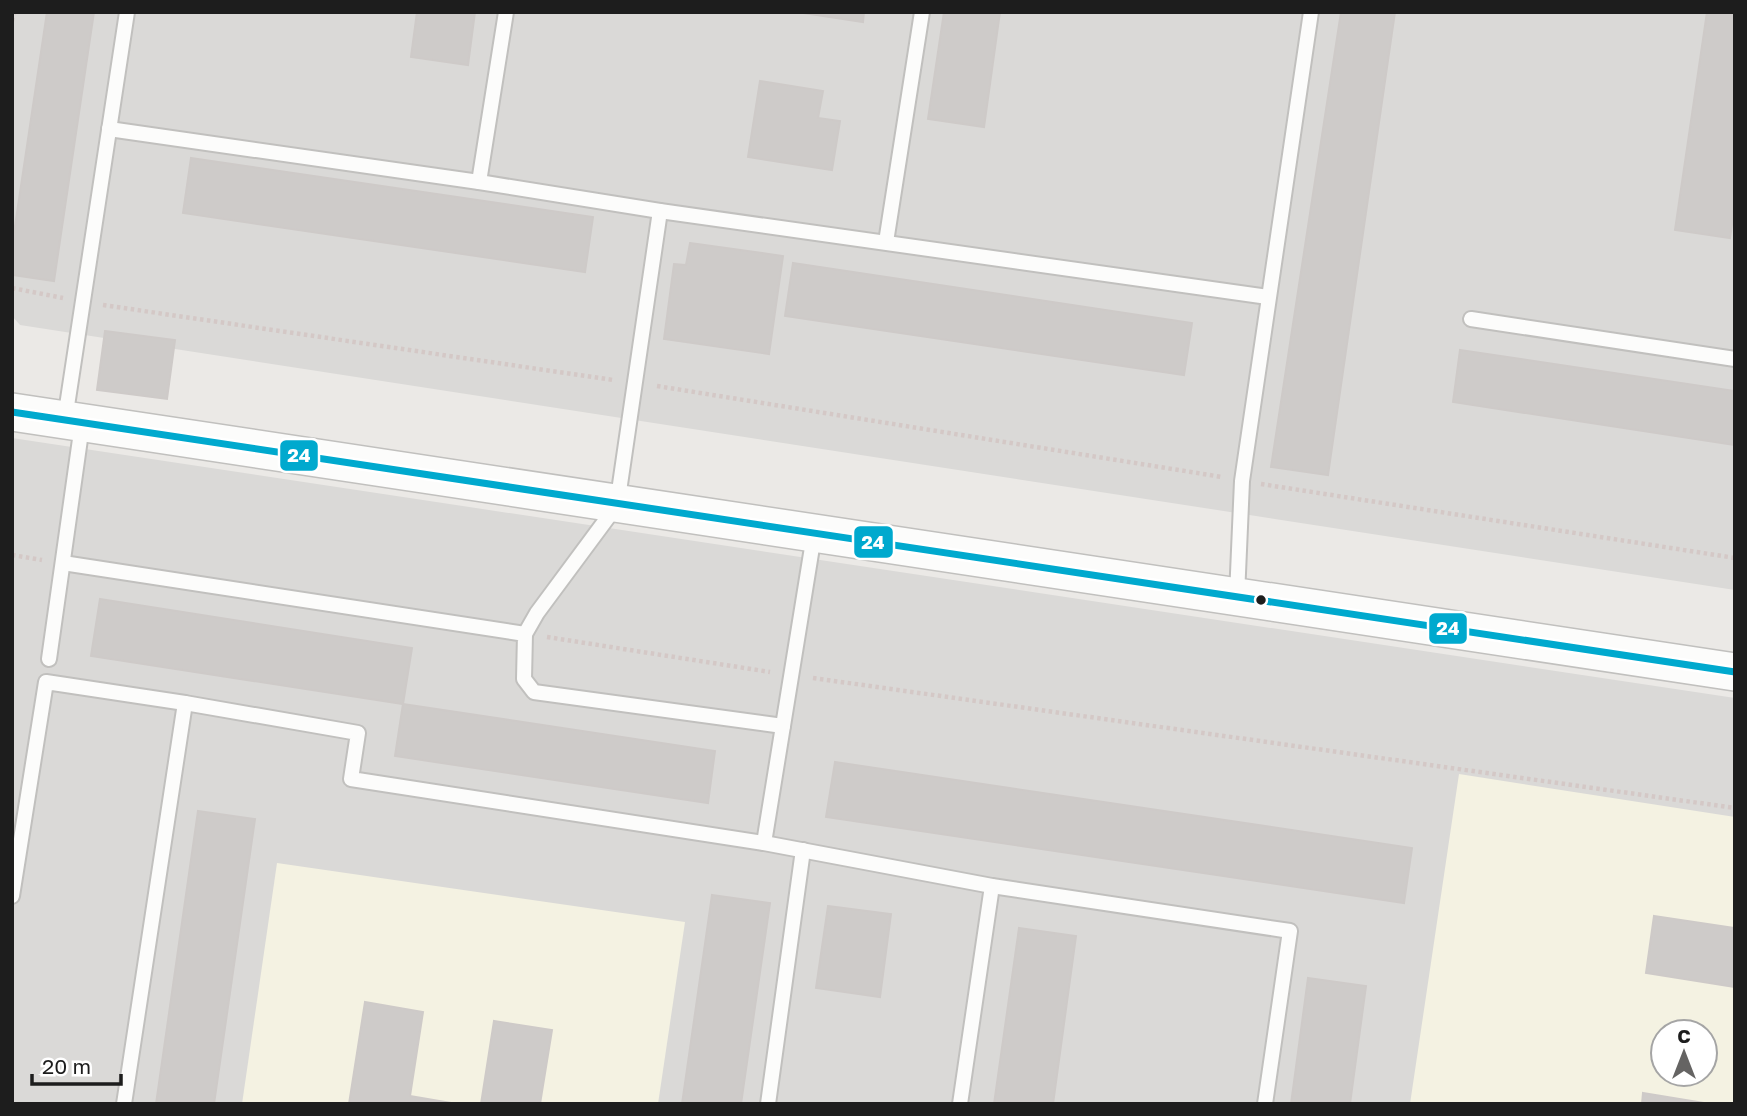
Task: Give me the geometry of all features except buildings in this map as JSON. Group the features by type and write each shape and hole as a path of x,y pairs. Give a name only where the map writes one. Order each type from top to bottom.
{"street":[{"path":"12,412 1735,672"}],"lane":[{"path":"49,659 64,563 83,302 127,12"},
{"path":"479,182 506,12"},
{"path":"886,242 922,12"},
{"path":"1237,596 1242,481 1311,12"},
{"path":"109,129 660,211 1268,297"},
{"path":"660,211 617,505 537,613 525,634 524,679 534,692 783,726"},
{"path":"1471,319 1735,359"},
{"path":"764,843 814,535"},
{"path":"64,563 525,634"},
{"path":"12,896 46,682 185,703 358,733 351,779 764,843 992,886 1290,931 1265,1104"},
{"path":"124,1104 185,703"},
{"path":"768,1104 803,850"},
{"path":"960,1104 992,886"}],"path":[{"path":"12,21 14,12"},
{"path":"12,288 83,302 635,383 1735,558"},
{"path":"12,555 64,563"},
{"path":"525,634 791,675 1735,808"}],"shaded area":[{"path":"12,12 1735,12 1735,590 20,325 12,316"},
{"path":"12,438 1735,698 1735,1104 12,1104"},
{"path":"1459,774 1735,817 1735,1104 1410,1104"},
{"path":"277,863 685,922 658,1104 242,1104"}],"transit line":[{"name":"24","path":"12,412 1735,672"}]}
